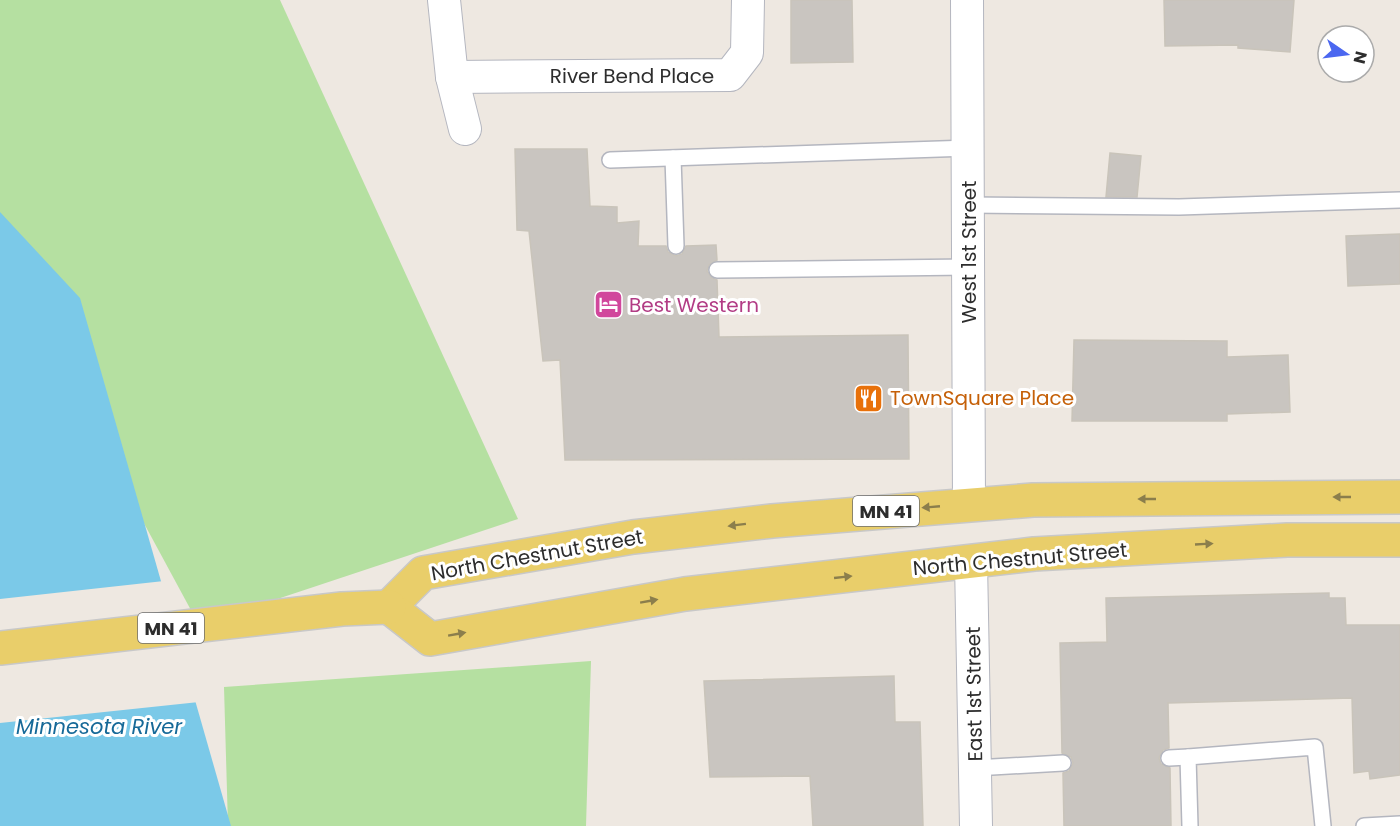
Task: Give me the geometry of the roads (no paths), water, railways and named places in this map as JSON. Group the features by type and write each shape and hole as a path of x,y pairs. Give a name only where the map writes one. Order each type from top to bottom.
{"main road":[{"name":"North Chestnut Street","path":"1400,497 1033,500 772,521 633,537 423,573 389,607 430,639 685,594 1034,554 1287,540 1400,540"},
{"name":"MN 41","path":"0,648 342,609 389,607"}],"street":[{"path":"444,0 452,77 465,129"},
{"name":"River Bend Place","path":"452,77 730,75 747,53 748,0"},
{"name":"West 1st Street","path":"967,0 969,504"},
{"name":"East 1st Street","path":"971,562 976,826"}],"lane":[{"path":"610,160 969,148"},
{"path":"673,158 676,246"},
{"path":"969,205 1179,207 1400,200"},
{"path":"717,270 969,267"},
{"path":"1169,758 1315,747 1323,826"},
{"path":"1188,757 1190,826"},
{"path":"975,768 1063,763"},
{"path":"1364,826 1400,824"}],"water":[{"name":"Minnesota River","path":"0,212 80,298 231,826 0,826"}],"place":[{"name":"Best Western","path":"608,305"},
{"name":"TownSquare Place","path":"869,398"}]}
